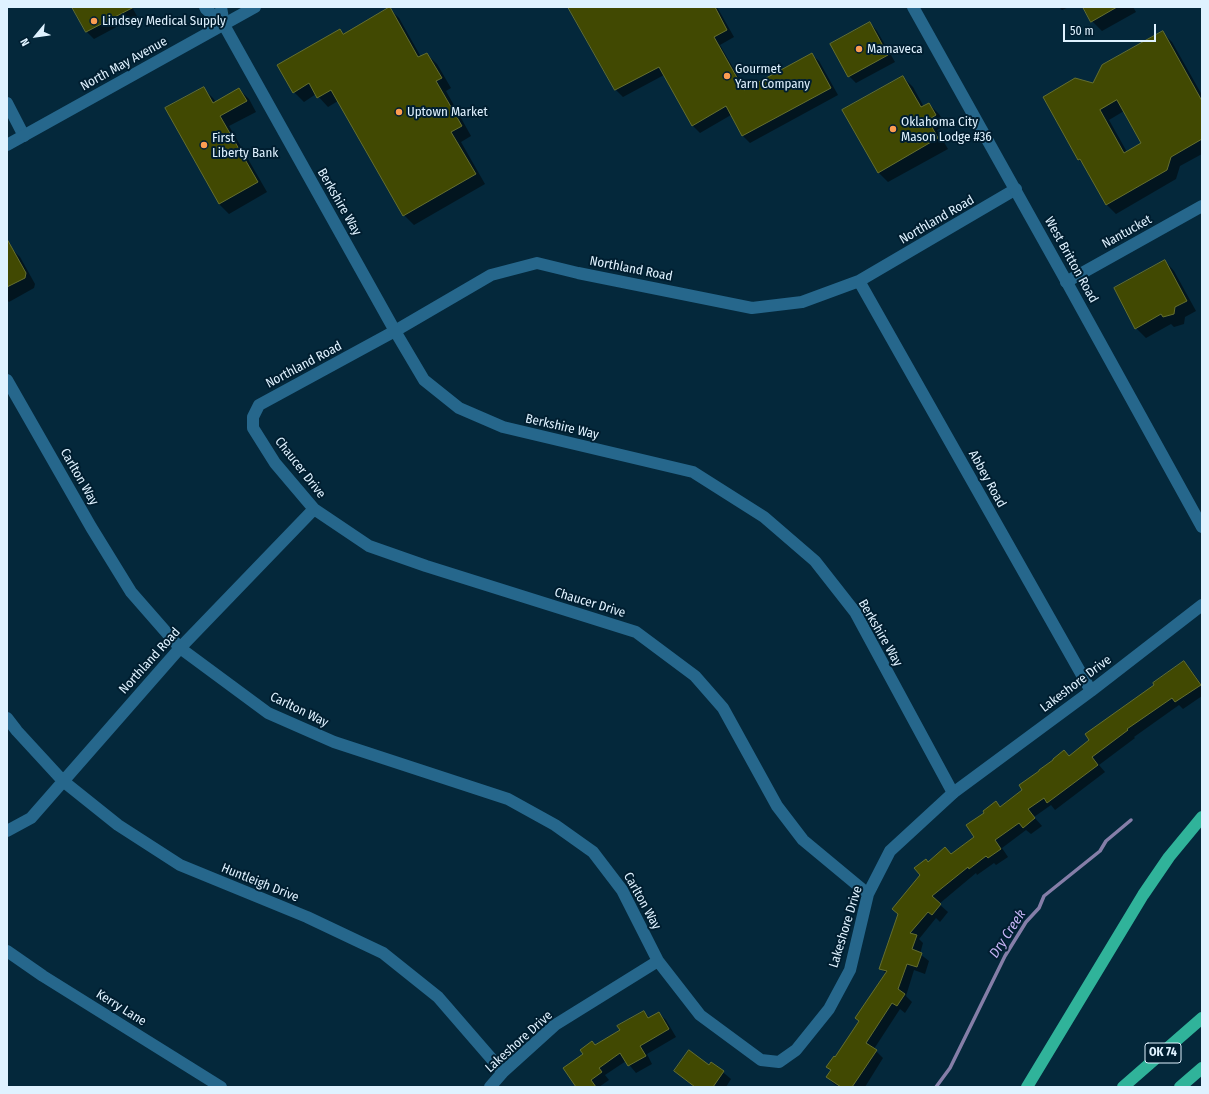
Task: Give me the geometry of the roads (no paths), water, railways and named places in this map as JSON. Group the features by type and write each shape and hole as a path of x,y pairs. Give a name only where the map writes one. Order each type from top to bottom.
{"highway":[{"path":"1027,1087 1144,895 1169,857 1202,816"},
{"name":"OK 74","path":"1123,1087 1202,1018"},
{"name":"OK 74","path":"1180,1087 1202,1068"}],"street":[{"path":"205,7 206,10 224,25"},
{"path":"221,7 224,25"},
{"name":"North May Avenue","path":"7,145 255,7"},
{"name":"West Britton Road","path":"913,7 1016,189 1202,527"},
{"name":"Berkshire Way","path":"224,25 395,331 424,380 459,408 503,428 692,472 764,517 815,561 855,612 952,793"},
{"path":"7,103 24,136"},
{"name":"Northland Road","path":"253,417 259,405 395,331 491,275 537,263 578,273 752,308 802,302 859,281 1016,189"},
{"name":"Nantucket","path":"1066,282 1202,206"},
{"name":"Abbey Road","path":"859,281 1091,691"},
{"name":"Carlton Way","path":"7,380 91,526 131,592 180,648 268,713 334,742 508,799 555,825 593,852 622,890 658,961"},
{"name":"Chaucer Drive","path":"253,417 253,428 275,462 314,509 369,546 426,566 636,632 695,676 723,708 777,806 803,840 868,894"},
{"name":"Northland Road","path":"7,831 31,818 180,648 314,509"},
{"name":"Lakeshore Drive","path":"490,1087 503,1072 555,1025 658,961 700,1015 761,1060 779,1062 796,1050 829,1010 850,970 868,894 890,851 952,793 1091,691 1202,605"},
{"name":"Huntleigh Drive","path":"7,718 63,781 118,825 180,865 307,917 383,953 438,998 503,1072"},
{"name":"Kerry Lane","path":"7,951 43,976 220,1087"}],"waterway":[{"name":"Dry Creek","path":"936,1087 950,1068 1005,956 1026,922 1039,908 1044,896 1100,851 1106,841 1131,820"}],"place":[{"name":"Lindsey Medical Supply","path":"94,21"},
{"name":"Mamaveca","path":"859,49"},
{"name":"Gourmet Yarn Company","path":"727,76"},
{"name":"Uptown Market","path":"399,112"},
{"name":"Oklahoma City Mason Lodge #36","path":"893,129"},
{"name":"First Liberty Bank","path":"204,145"}]}
